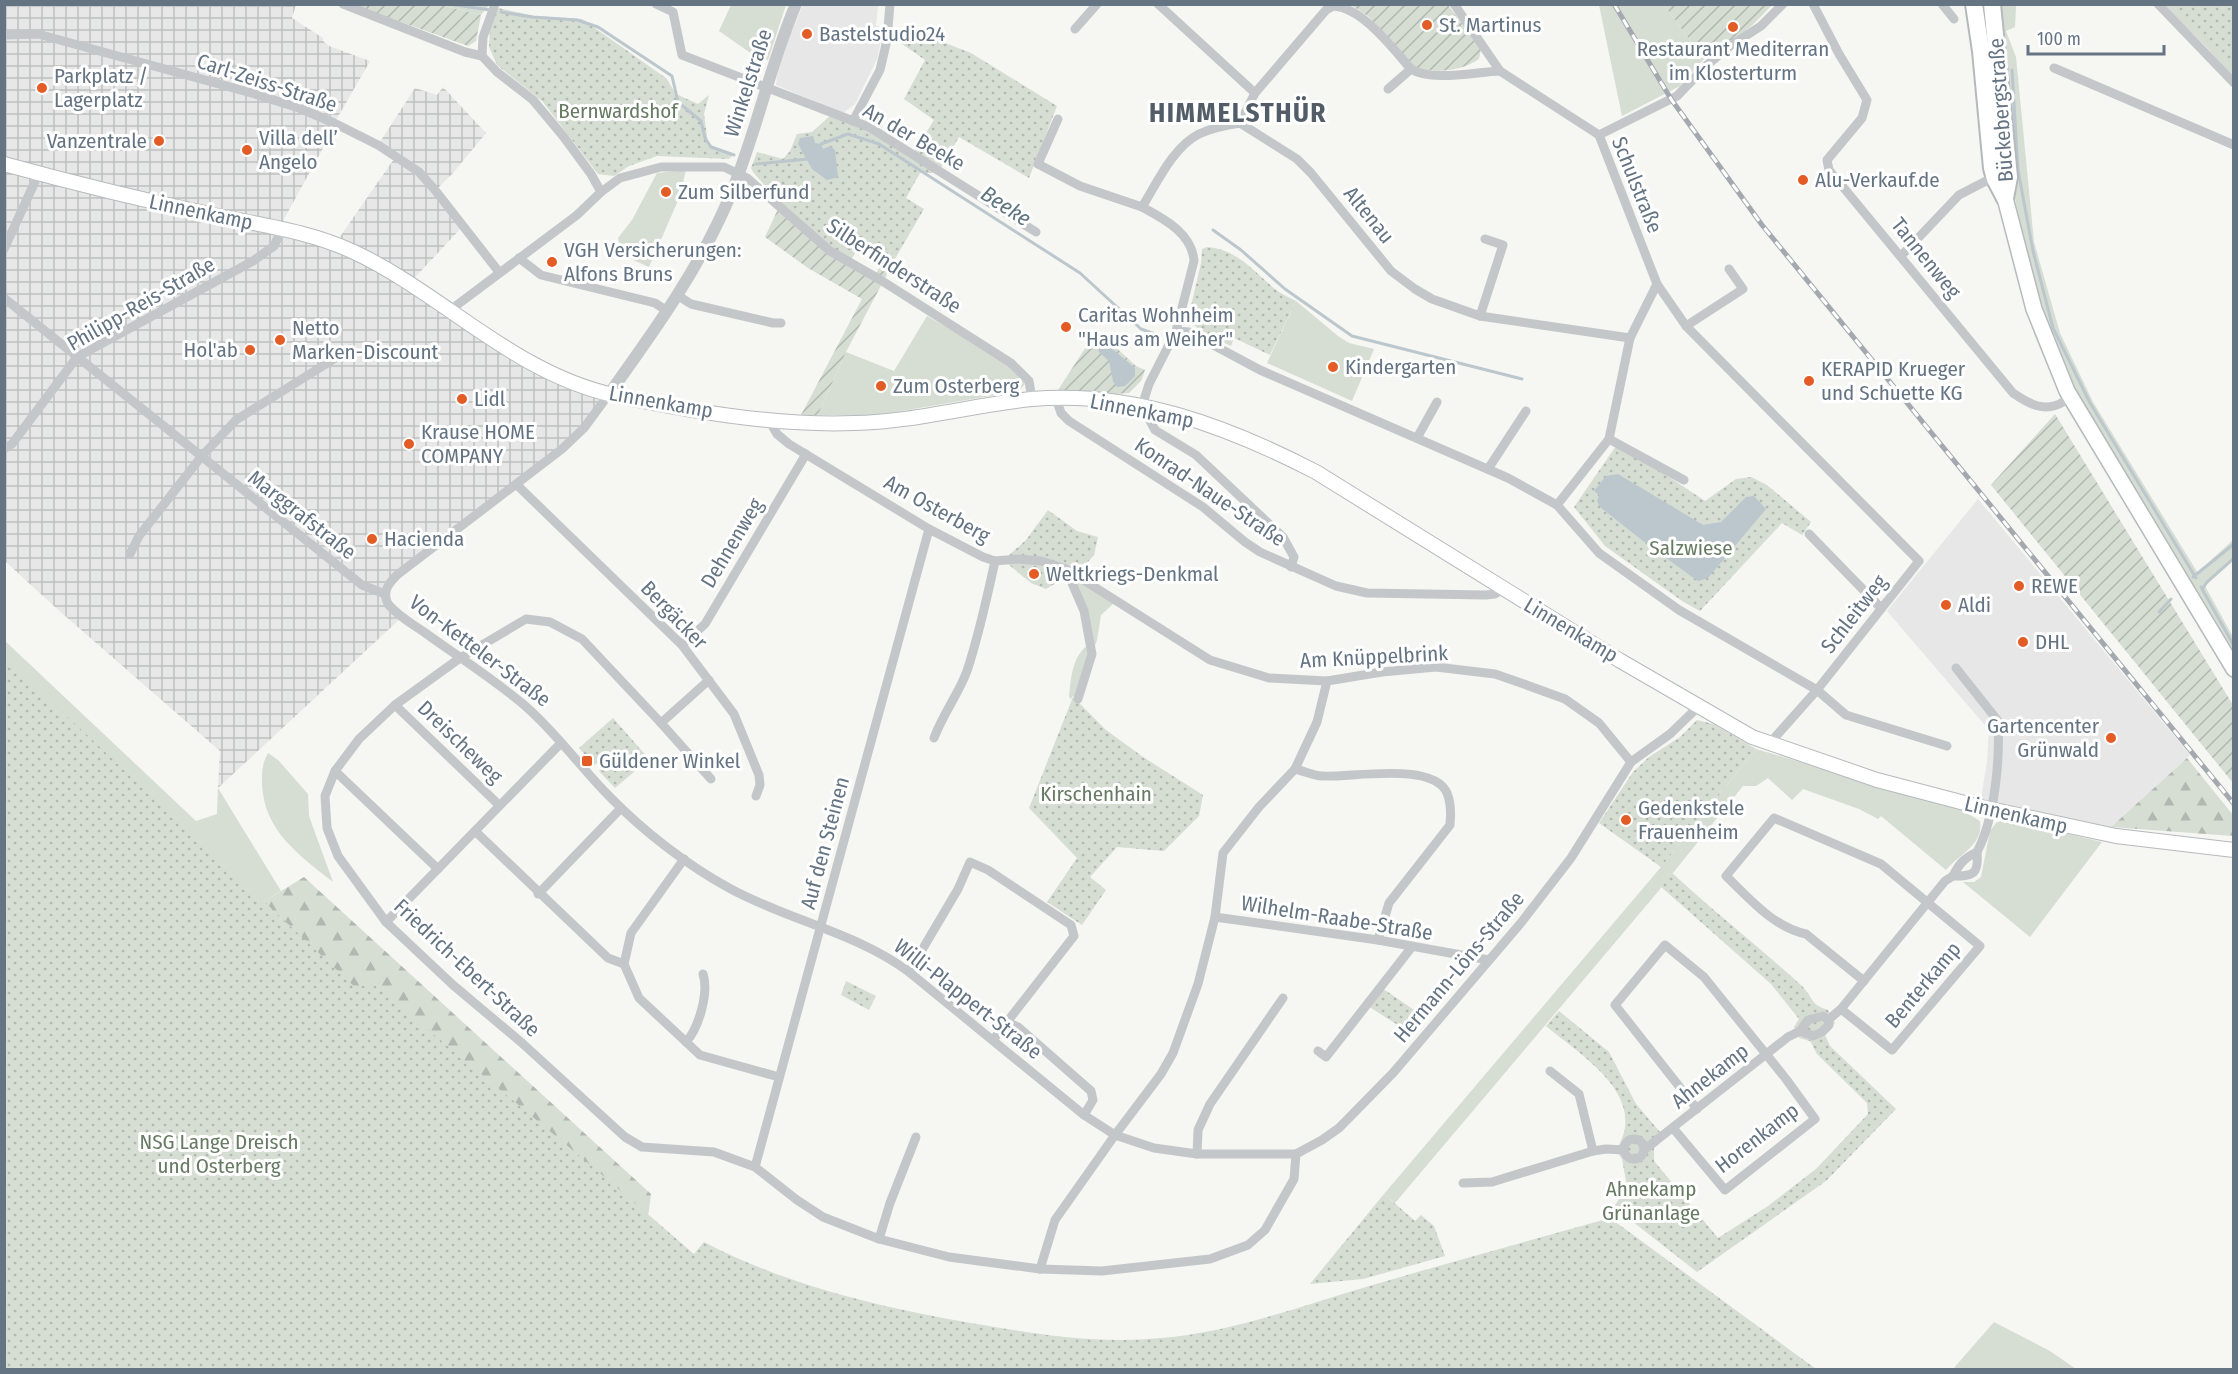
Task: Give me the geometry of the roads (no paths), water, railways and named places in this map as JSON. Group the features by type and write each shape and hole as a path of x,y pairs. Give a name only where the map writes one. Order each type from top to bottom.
{"highway":[{"name":"Bückebergstraße","path":"1974,4 1981,51 1992,168 2005,198"},
{"name":"Bückebergstraße","path":"1992,4 2009,177 2005,198"}],"main road":[{"name":"Linnenkamp","path":"4,164 138,198 282,229 320,239 352,251 379,265 526,361 580,386 609,394 769,420 849,424 887,422 1032,399 1056,398 1099,400 1142,406 1198,421 1270,448 1354,494 1503,589 1746,734 1769,744 1914,791 1991,810 2116,836 2234,850"},
{"path":"2005,198 2034,309 2067,391 2234,669"}],"street":[{"path":"344,4 465,52 482,56 497,72 533,100 563,136 591,174 601,192"},
{"path":"482,56 483,37 495,4"},
{"name":"An der Beeke","path":"656,4 673,12 682,55 876,131 1036,232"},
{"name":"Winkelstraße","path":"739,174 796,4"},
{"path":"854,121 880,70 887,40 890,4"},
{"path":"1075,29 1097,4"},
{"path":"1158,4 1255,93"},
{"name":"Schulstraße","path":"1454,4 1500,71 1599,135 1658,284 1686,326 1919,561"},
{"path":"1599,135 1677,96 1707,65 1730,46 1761,26 1783,4"},
{"name":"Tannenweg","path":"1814,4 1839,54 1867,100 1862,118 1827,160 1829,170 2013,393 2032,405 2054,407 2063,402"},
{"path":"1941,4 1954,19"},
{"path":"2158,4 2234,82"},
{"path":"1142,207 1180,149 1197,135 1218,127 1240,123 1255,93 1326,10 1334,6 1349,9 1366,22 1419,75 1435,77 1500,71"},
{"name":"Carl-Zeiss-Straße","path":"4,34 38,34 255,94 323,117 378,145 419,172 499,273"},
{"path":"2054,68 2234,145"},
{"path":"1388,89 1411,69"},
{"path":"1058,119 1038,164 1080,186 1142,207 1164,219 1188,240 1193,250 1194,261 1176,331 1149,384 1142,406 1155,430 1196,455 1283,537 1294,557 1291,567"},
{"name":"Altenau","path":"1240,123 1298,159 1391,271 1415,289 1480,316 1630,338"},
{"name":"Silberfinderstraße","path":"449,311 577,215 620,178 661,167 724,167 747,178 830,251 879,279 1011,363 1029,381 1032,399"},
{"path":"4,249 39,173"},
{"name":"Von-Ketteler-Straße","path":"739,174 711,236 668,311 577,435 517,485 401,572 390,583 385,594 392,608 524,705 621,808 656,838 727,887 780,913 821,927"},
{"path":"1901,256 1959,195 1986,181"},
{"name":"Philipp-Reis-Straße","path":"4,449 12,444 77,357 253,261 274,246 282,229"},
{"path":"1480,316 1503,245 1485,239"},
{"path":"519,258 541,275 655,303 668,311"},
{"path":"1686,326 1743,289 1729,269"},
{"path":"1557,506 1609,439 1630,338 1658,284"},
{"path":"677,295 691,304 781,324"},
{"name":"Marggrafstraße","path":"4,298 362,585 385,594"},
{"path":"1176,331 1189,332 1260,370 1508,478 1557,506 1599,553 1661,598 1817,690 1846,715 1947,746"},
{"path":"130,554 139,536 201,457 236,420 350,349"},
{"name":"Konrad-Naue-Straße","path":"1056,398 1061,413 1069,421 1203,507 1245,542 1291,567 1336,586 1367,593 1486,595 1495,594 1503,589"},
{"path":"1417,438 1437,402"},
{"path":"1488,469 1526,411"},
{"name":"Am Osterberg","path":"769,420 779,437 806,454 929,529 982,557 995,561 980,627 966,673 942,717 934,738"},
{"path":"1609,439 1683,480"},
{"name":"Dehnenweg","path":"682,645 705,624 806,454"},
{"name":"Bergäcker","path":"517,485 682,645 709,680 734,714 747,744 759,775 760,785 756,796"},
{"name":"Auf den Steinen","path":"754,1167 929,529"},
{"path":"1809,534 1881,608"},
{"name":"Am Knüppelbrink","path":"995,561 1018,559 1041,561 1066,569 1210,660 1269,678 1327,681 1382,672 1436,667 1495,674 1565,699 1599,723 1631,762"},
{"name":"Schleitweg","path":"1769,744 1817,690 1919,561"},
{"path":"1066,569 1084,611 1092,654 1078,699"},
{"name":"Friedrich-Ebert-Straße","path":"711,779 582,639 550,622 526,619 460,658 395,705 359,739 335,771 325,796 327,828 338,856 386,922 453,985 522,1043 625,1137 642,1147 714,1152 754,1167 797,1200 823,1216 879,1239 949,1257 1041,1269 1102,1271 1210,1259 1248,1245 1265,1230 1294,1179 1296,1154"},
{"path":"1956,668 1998,721 1991,810 1982,843 1977,852"},
{"path":"661,723 709,680"},
{"path":"1041,1269 1055,1220 1114,1135 1161,1074 1173,1053 1198,984 1215,917 1223,853 1259,807 1295,769 1317,722 1327,681"},
{"name":"Dreischeweg","path":"395,705 499,805"},
{"name":"Hermann-Löns-Straße","path":"1296,1154 1340,1128 1363,1105 1520,924 1571,858 1631,762 1670,735 1699,706"},
{"name":"Dreischeweg","path":"386,922 561,743"},
{"path":"1295,769 1321,776 1410,774 1434,780 1446,791 1451,813 1450,825 1389,903 1378,940"},
{"path":"335,771 438,869"},
{"path":"538,894 621,808"},
{"path":"1864,981 1806,934 1794,931 1766,914 1726,876 1774,818 1881,864 1928,902"},
{"path":"474,831 608,958 624,964"},
{"name":"Ahnekamp","path":"1828,1020 1864,981 1946,881 1953,876 1960,864 1977,852 1978,866 1974,873 1968,876 1953,876"},
{"path":"684,859 631,933 624,964 639,998 700,1055 779,1077"},
{"path":"909,972 958,889 969,861 988,870 1071,925 1074,936 993,1040"},
{"name":"Benterkamp","path":"1841,1008 1892,1050 1980,946 1928,902"},
{"name":"Wilhelm-Raabe-Straße","path":"1215,917 1378,940 1411,948 1489,960"},
{"name":"Willi-Plappert-Straße","path":"821,927 868,946 909,972 1084,1115 1114,1135 1154,1148 1197,1154 1296,1154"},
{"path":"1697,1109 1615,1005 1665,945 1704,977 1766,1055"},
{"path":"1318,1051 1326,1057 1411,948"},
{"path":"686,1042 694,1033 707,986 703,974"},
{"path":"1197,1154 1198,1130 1210,1104 1283,998"},
{"name":"Ahnekamp","path":"1462,1183 1492,1182 1593,1151 1624,1150 1627,1142 1635,1139 1642,1144 1644,1150 1788,1037 1800,1031 1808,1020 1823,1016 1828,1020 1829,1025 1822,1032 1813,1036 1800,1031"},
{"name":"Willi-Plappert-Straße","path":"1006,1022 1018,1027 1089,1088 1093,1094 1093,1100 1084,1115"},
{"name":"Horenkamp","path":"1673,1128 1725,1190 1815,1119 1766,1055"},
{"path":"1550,1071 1579,1094 1593,1151"},
{"path":"879,1239 890,1203 916,1137"}],"waterway":[{"name":"Beeke","path":"449,4 490,10"},
{"name":"Beeke","path":"501,12 577,20 598,27 672,76 678,102 701,121 705,138 711,147 734,155"},
{"path":"2012,70 2018,170 2033,251 2053,328 2090,403 2196,578"},
{"name":"Beeke","path":"821,144 848,134 879,144 1080,273 1141,329 1160,336"},
{"name":"Beeke","path":"756,164 808,159"},
{"path":"1213,230 1241,250 1285,289 1352,336 1522,379"},
{"path":"2193,577 2234,544"},
{"path":"2203,588 2234,558"},
{"path":"2201,587 2234,646"},
{"path":"2159,612 2171,599"}],"railway":[{"path":"1614,4 1671,99 1762,225 2234,804"}],"place":[{"name":"St. Martinus","path":"1427,25"},
{"name":"Restaurant Mediterran im Klosterturm","path":"1733,27"},
{"name":"Bastelstudio24","path":"807,34"},
{"name":"Parkplatz / Lagerplatz","path":"42,88"},
{"name":"Vanzentrale","path":"159,141"},
{"name":"Villa dell’ Angelo","path":"247,150"},
{"name":"Alu-Verkauf.de","path":"1803,180"},
{"name":"Zum Silberfund","path":"666,192"},
{"name":"VGH Versicherungen: Alfons Bruns","path":"552,262"},
{"name":"Caritas Wohnheim \"Haus am Weiher\"","path":"1066,327"},
{"name":"Netto Marken-Discount","path":"280,340"},
{"name":"Hol'ab","path":"250,350"},
{"name":"Kindergarten","path":"1333,367"},
{"name":"KERAPID Krueger und Schuette KG","path":"1809,381"},
{"name":"Zum Osterberg","path":"881,386"},
{"name":"Lidl","path":"462,399"},
{"name":"Krause HOME COMPANY","path":"409,444"},
{"name":"Hacienda","path":"372,539"},
{"name":"Weltkriegs-Denkmal","path":"1034,574"},
{"name":"REWE","path":"2019,586"},
{"name":"Aldi","path":"1946,605"},
{"name":"DHL","path":"2023,642"},
{"name":"Gartencenter Grünwald","path":"2111,738"},
{"name":"Güldener Winkel","path":"587,761"},
{"name":"Gedenkstele Frauenheim","path":"1626,820"}],"district":[{"name":"HIMMELSTHÜR","path":"1238,113"}],"park label":[{"name":"Bernwardshof","path":"618,111"},
{"name":"Salzwiese","path":"1691,548"},
{"name":"Kirschenhain","path":"1096,794"},
{"name":"NSG Lange Dreisch und Osterberg","path":"219,1154"},
{"name":"Ahnekamp Grünanlage","path":"1651,1201"}]}
